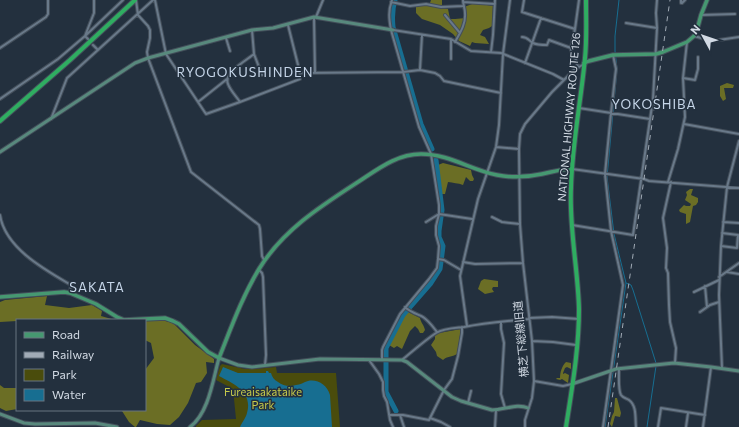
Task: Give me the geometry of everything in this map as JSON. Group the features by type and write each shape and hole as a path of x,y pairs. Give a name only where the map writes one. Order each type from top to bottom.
{"highway":[{"name":"NATIONAL HIGHWAY ROUTE 126","path":"566,427 578,346 579,307 571,198 572,169 586,41 586,0"},
{"path":"0,121 135,1"}],"main road":[{"path":"584,63 613,55 656,54 687,42 694,36 697,30 707,0"},
{"path":"142,319 159,317 179,324 208,352 219,358 247,292 259,270 279,243 304,219 344,191 387,163 409,155 431,154 449,158 487,173 519,177 572,169"},
{"path":"1,297 59,292 70,293 96,304 122,319"}],"street":[{"path":"0,48 46,17 48,14 48,0"},
{"path":"85,36 94,13 94,0"},
{"path":"0,99 58,59 123,0"},
{"path":"50,120 67,78 154,0 166,54 206,114 300,79 300,73 288,25"},
{"path":"315,73 315,17 323,0"},
{"path":"491,52 496,0"},
{"path":"467,326 460,281 461,270 478,199 496,146 499,132 503,54 510,0"},
{"path":"524,0 522,12 575,29"},
{"path":"578,0 575,29 571,48 571,52 578,67"},
{"path":"572,225 633,235 653,99 657,0"},
{"path":"681,0 680,1 682,3 685,0"},
{"path":"135,1 138,13 150,30 147,52 148,58 191,172 259,225 262,256 265,261"},
{"path":"382,359 383,347 398,317 406,309 437,268 439,246 436,235 436,226 439,214 439,205 431,154 419,127 389,20 389,11 392,1 410,6 426,4 441,7 463,6"},
{"path":"455,42 465,20 463,1 495,4"},
{"path":"701,15 735,14"},
{"path":"445,15 460,33"},
{"path":"0,152 135,63 148,58 252,30 288,25 315,17 452,40 471,51 503,54 553,74 564,80"},
{"path":"525,63 541,18"},
{"path":"626,23 657,28"},
{"path":"252,30 254,54 262,75"},
{"path":"420,70 422,35"},
{"path":"85,36 88,39"},
{"path":"694,36 712,41 739,37"},
{"path":"522,37 525,37 533,43 547,45 549,40 571,48"},
{"path":"226,38 230,51"},
{"path":"452,40 452,59"},
{"path":"668,182 684,124 685,113 683,78 687,42"},
{"path":"93,45 98,50"},
{"path":"198,102 227,79 234,68 254,54"},
{"path":"603,427 614,370 623,285 611,231 606,174 616,69 613,55"},
{"path":"683,78 695,80 698,69 698,56"},
{"name":"横芝下総線旧道","path":"525,427 525,420 532,398 534,381 532,341 520,224 520,134 525,124 564,80 584,63"},
{"path":"300,73 403,72 420,70 438,74 444,81 501,93"},
{"path":"227,79 227,83 240,102"},
{"path":"579,108 650,119"},
{"path":"684,124 739,134"},
{"path":"722,369 719,302 721,246 727,187 739,141"},
{"path":"496,146 519,149"},
{"path":"572,169 649,181 739,188"},
{"path":"671,182 663,218 667,248 666,268 668,273 670,322 676,348 675,364"},
{"path":"426,222 439,214 473,219"},
{"path":"0,215 4,229 11,240 44,270 71,285 70,293"},
{"path":"492,217 502,222 520,224"},
{"path":"723,222 739,223"},
{"path":"1,232 4,229"},
{"path":"721,246 737,248 738,235 722,233"},
{"path":"438,259 444,260 461,270"},
{"path":"463,262 475,264 523,263"},
{"path":"694,292 719,278 739,263"},
{"path":"259,270 263,277 266,355 264,366"},
{"path":"727,272 739,274"},
{"path":"705,286 707,307"},
{"path":"0,293 1,297"},
{"path":"700,312 719,302"},
{"path":"406,309 424,318 437,332"},
{"path":"402,360 437,332 450,328 529,318 579,319"},
{"path":"500,322 504,343 501,394 505,408"},
{"path":"430,418 444,390 452,379 458,356 462,327"},
{"path":"532,341 553,342 578,346"},
{"path":"191,427 204,409 219,358 252,367 320,359 402,360 452,397 461,401 496,410 520,406 528,408"},
{"path":"368,359 383,382 384,396 387,402 390,420 393,427"},
{"path":"534,381 563,386 614,370 675,364 739,371"},
{"path":"703,427 711,367"},
{"path":"614,370 621,394 630,401 635,411 636,427"},
{"path":"468,403 471,391"},
{"path":"658,427 661,408 705,415"},
{"path":"496,410 496,427"},
{"path":"686,427 688,413"},
{"path":"0,414 24,423 95,423 116,427"},
{"path":"389,415 400,415 429,420 430,418 450,427"},
{"path":"400,415 404,427"}],"green space":[{"name":"Fureaisakataike Park","path":"222,364 245,369 276,367 277,373 336,373 340,427 196,427 202,420 236,419 233,389 216,380"}],"shaded area":[{"path":"431,0 442,0 442,8 448,9 450,19 466,18 464,7 475,3 493,6 492,26 483,30 480,35 485,37 489,44 472,42 470,46 459,41 453,34 440,25 422,19 416,13 416,4 430,3"},
{"path":"727,83 734,85 733,88 724,88 726,99 723,101 720,96 720,86"},
{"path":"443,163 471,170 474,179 473,181 470,181 466,177 463,185 448,182 445,194 442,194 438,165"},
{"path":"693,189 691,195 698,198 698,202 693,206 690,222 686,224 686,214 680,212 679,210 684,205 690,206 691,204 685,200 687,195 686,192"},
{"path":"484,279 498,281 498,287 493,287 492,289 494,292 485,294 478,289 481,281"},
{"path":"47,296 45,305 69,308 92,305 102,311 101,316 112,319 16,319 16,321 0,322 0,302 5,300"},
{"path":"408,312 420,318 425,330 423,333 420,333 415,326 410,331 402,349 397,346 394,348 389,345 404,316"},
{"path":"158,319 173,323 195,345 214,359 214,363 206,362 207,373 201,382 196,383 188,403 179,417 170,425 140,420 135,427 129,422 122,411 146,411 146,369 154,358 151,343 146,340 146,320"},
{"path":"461,329 457,354 443,360 437,356 431,345 435,339 435,336 439,333"},
{"path":"566,362 571,363 571,369 567,367 565,368 563,373 569,375 568,383 562,379 556,379 560,378 563,365"},
{"path":"0,385 4,388 16,388 16,409 6,411 0,408"},
{"path":"615,398 617,398 621,413 620,417 615,416 612,427 610,424 614,412"}],"water":[{"name":"Fureaisakataike Park","path":"223,367 238,373 266,373 266,371 268,371 275,380 287,386 298,385 308,381 319,382 329,391 332,427 240,427 247,413 247,399 241,390 231,382 219,376"}],"waterway":[{"path":"395,0 392,13 393,27 421,124 432,149"},
{"path":"605,427 626,283 614,234 607,177 617,69 615,36 619,0"},
{"path":"396,411 386,392 386,348 403,315 431,283 440,269 443,246 439,237 439,231 442,210 436,160"},
{"path":"626,283 631,285 633,290 656,363"},
{"path":"647,427 656,366"}],"railway":[{"path":"608,427 670,0"}],"district":[{"name":"RYOGOKUSHINDEN","path":"245,72"},
{"name":"YOKOSHIBA","path":"654,104"},
{"name":"SAKATA","path":"97,287"}]}
